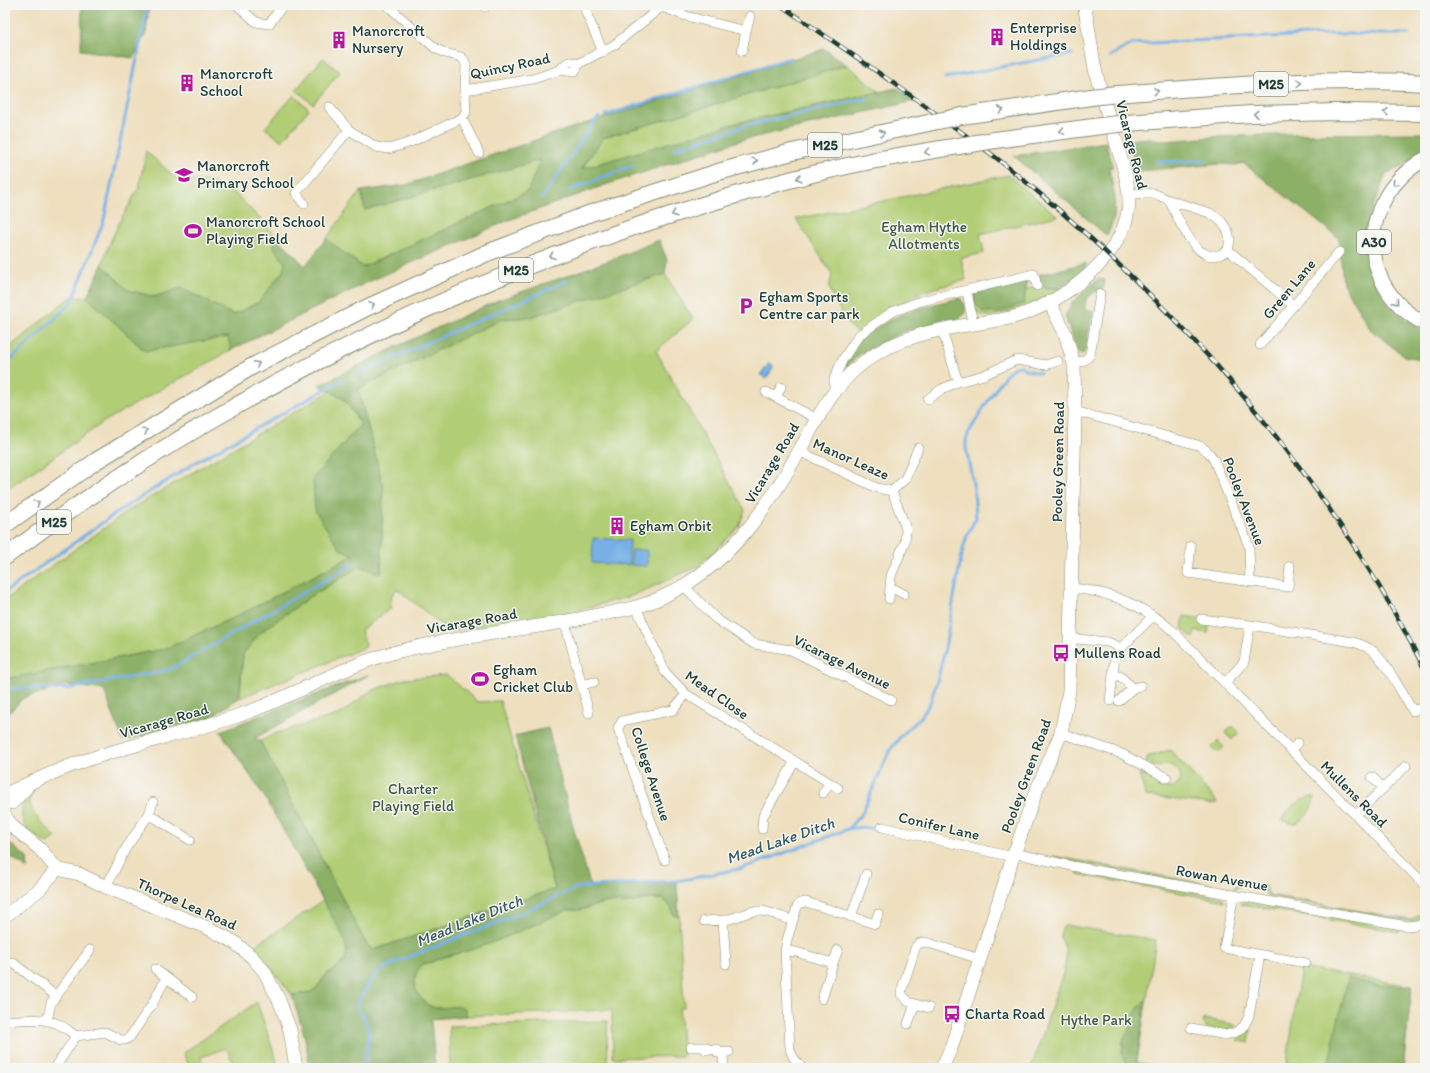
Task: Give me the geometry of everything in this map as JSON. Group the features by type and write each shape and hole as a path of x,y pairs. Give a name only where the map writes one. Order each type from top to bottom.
{"highway":[{"name":"M25","path":"5,525 96,461 251,367 366,308 487,253 591,213 718,172 792,152 962,116 1091,97 1250,84 1337,82 1425,84"},
{"name":"M25","path":"5,557 62,516 136,467 234,407 353,343 458,295 547,258 685,210 724,198 870,161 995,140 1101,126 1251,114 1337,112 1425,113"}],"main road":[{"name":"Vicarage Road","path":"8,797 34,781 83,761 239,716 265,706 346,669 389,654 444,641 565,622 636,607 684,586 706,571 723,557 746,532 775,493 817,418 834,392 845,378 861,364 880,351 903,340 942,329 1012,318 1050,303 1079,283 1111,250 1125,225 1129,205 1129,194 1118,147 1096,75 1084,5"},
{"name":"A30","path":"1425,159 1406,172 1391,188 1378,212 1374,233 1376,263 1381,279 1387,290 1398,305 1408,314 1425,324"},
{"name":"Pooley Green Road","path":"942,1068 1041,777 1061,733 1069,690 1075,411 1074,364 1065,333 1050,303"},
{"path":"5,916 35,894 57,869 40,849 13,827 5,816 11,811 8,797"},
{"name":"Thorpe Lea Road","path":"57,869 78,874 106,887 208,928 234,942 252,957 264,971 280,1000 290,1030 296,1068"}],"street":[{"path":"237,5 256,22 269,24 283,5"},
{"path":"329,107 349,130 376,147 389,149 411,142 462,118 466,112 466,65 461,57 445,53 435,48 387,5"},
{"path":"583,7 603,52"},
{"name":"Quincy Road","path":"465,90 533,79 560,70 564,64 569,62 574,61 578,64 603,52 660,8 665,8 686,16 746,31"},
{"path":"742,51 750,16"},
{"path":"462,118 478,153"},
{"path":"304,204 296,193 349,130"},
{"path":"411,142 414,151"},
{"path":"1129,194 1153,192 1169,200 1210,213 1221,221 1228,231 1230,240 1228,250 1222,255 1213,256 1206,255 1199,250 1192,242 1169,200"},
{"path":"1228,250 1293,305"},
{"name":"Green Lane","path":"1260,345 1339,252"},
{"name":"Vicarage Road","path":"834,392 834,379 843,359 860,335 892,312 920,301 1034,274 1037,286"},
{"path":"967,291 973,324"},
{"path":"1074,364 1085,360 1090,355 1097,300"},
{"path":"942,329 958,382"},
{"path":"928,399 942,389 958,382 984,375 1017,360 1046,365 1058,361"},
{"path":"776,397 781,387"},
{"path":"766,392 817,418"},
{"name":"Pooley Avenue","path":"1075,411 1201,446 1209,453 1214,460 1249,546 1250,581"},
{"name":"Manor Leaze","path":"892,491 905,479 918,448"},
{"name":"Manor Leaze","path":"799,451 877,488 892,491"},
{"name":"Manor Leaze","path":"889,600 891,576 905,542 906,529 892,491"},
{"path":"1191,546 1188,573 1288,587 1290,566"},
{"name":"Vicarage Avenue","path":"684,586 716,619 754,644 790,650 891,700"},
{"path":"890,587 904,594"},
{"name":"Mullens Road","path":"1072,588 1093,590 1110,595 1153,616 1175,633 1425,885"},
{"name":"Mead Close","path":"636,607 664,672 686,694 794,763 838,788"},
{"path":"1113,675 1120,676 1137,687 1114,701 1113,675 1114,657 1153,616"},
{"path":"1201,619 1250,625 1353,642 1363,645 1372,650 1380,659 1413,711 1418,709"},
{"path":"565,622 589,714"},
{"path":"1225,683 1244,662 1250,625"},
{"path":"1077,639 1108,642 1121,648"},
{"path":"582,685 594,682"},
{"name":"College Avenue","path":"665,860 618,728 622,721 673,710 686,694"},
{"path":"1061,733 1122,754 1167,778"},
{"path":"1291,750 1298,743"},
{"path":"762,829 762,816 794,763"},
{"path":"1356,815 1406,766"},
{"path":"1372,777 1383,788"},
{"path":"823,793 829,784"},
{"path":"106,887 126,848 149,814 153,802"},
{"path":"149,814 190,840"},
{"name":"Conifer Lane","path":"882,827 1014,855"},
{"name":"Rowan Avenue","path":"1014,855 1407,926 1425,924"},
{"path":"851,917 866,874"},
{"path":"1234,895 1224,948 1306,963"},
{"path":"797,1067 790,1049 786,951 787,940 797,907 800,903 806,902 875,924 878,914"},
{"path":"704,921 736,918 750,912 761,911 793,921"},
{"path":"723,920 726,964"},
{"path":"929,1008 905,999 902,994 902,989 916,946 925,942 980,959"},
{"path":"47,1021 51,1003 90,950"},
{"path":"822,999 838,950"},
{"path":"786,951 796,952 834,963"},
{"path":"1191,1028 1226,1035 1236,1032 1244,1026 1249,1016 1260,955"},
{"path":"12,962 56,996"},
{"path":"155,969 192,997"},
{"path":"5,1021 47,1021 60,1024 76,1036 105,1032 121,1040 125,1040 130,1037 151,1006 166,978"},
{"path":"908,1024 915,1004"},
{"path":"55,1068 76,1036"},
{"path":"691,1048 706,1047 706,1050 717,1049 718,1053 726,1052 724,1068"}],"green space":[{"path":"82,5 149,5 146,33 133,58 81,50"},
{"path":"824,49 847,65 603,138 581,169 732,124 897,88 915,101 742,140 605,185 509,220 366,283 231,350 228,337 145,351 87,297 102,265 128,290 154,297 181,288 234,315 259,302 283,271 285,263 274,247 276,236 305,266 326,239 363,267 528,191 540,160 365,210 361,191 406,185 565,130"},
{"path":"323,58 340,72 313,104 296,90"},
{"path":"847,65 880,92 732,124 581,170 603,138"},
{"path":"294,95 309,109 282,141 265,128"},
{"path":"1425,133 1425,152 1386,174 1364,232 1373,278 1390,307 1421,329 1425,330 1425,360 1404,356 1371,330 1343,284 1339,238 1243,163 1236,165 1219,164 1138,171 1128,140 1148,138 1166,141 1213,137 1288,134"},
{"path":"1106,142 1113,167 1109,167 1115,198 1114,218 1107,236 1014,156"},
{"name":"Manorcroft School Playing Field","path":"146,151 175,177 210,181 236,194 276,236 274,247 285,263 283,271 259,302 233,315 181,288 154,297 128,290 102,265 118,225 139,187"},
{"path":"540,160 528,191 363,267 326,239 361,191 365,210"},
{"name":"Egham Hythe Allotments","path":"1008,175 1058,216 980,234 984,253 961,258 966,280 915,295 857,333 851,328 834,300 829,287 832,274 796,219"},
{"path":"659,240 667,260 665,274 530,317 502,319 358,389 383,486 381,574 360,566 310,597 262,631 243,654 239,698 210,718 123,741 104,690 67,685 23,698 10,712 5,712 5,679 165,649 241,614 354,555 340,549 315,511 313,478 361,424 344,399 319,385 402,344 496,301 608,261"},
{"path":"1086,263 1085,269 1060,288 1046,288 1041,285 1038,275"},
{"path":"665,274 693,319 656,351 745,510 739,527 699,566 632,596 563,614 449,631 397,589 392,595 390,609 361,630 366,647 240,698 243,654 262,631 310,597 360,566 381,574 383,486 358,389 502,319 530,317"},
{"path":"1098,279 1105,280 1103,291 1096,291 1087,298 1084,308 1093,311 1085,351 1082,355 1078,353 1065,316 1072,303"},
{"path":"1027,281 1024,303 998,313 983,312 974,303 974,294"},
{"path":"1041,285 1046,288 1060,288 1036,302 1003,314 987,316 975,312 974,303 983,312 1024,303 1026,289"},
{"path":"87,297 145,351 228,337 231,350 105,421 5,491 5,351 69,298"},
{"path":"960,298 965,305 965,314 954,321 908,330 860,354 847,367 845,363 856,345 871,331 895,318 920,308"},
{"path":"330,391 344,399 361,424 313,478 354,555 241,614 165,649 5,679 5,600 129,510"},
{"path":"1184,616 1210,620 1208,633 1195,631 1193,638 1182,628"},
{"path":"370,674 255,738 260,741 366,944 373,950 555,889 515,736 548,728 574,830 591,887 677,882 679,917 673,914 670,905 663,899 626,903 608,902 580,910 568,910 499,940 423,964 417,971 415,977 415,986 418,995 424,1002 432,1007 459,1007 465,1011 467,1016 431,1019 435,1068 310,1068 305,1038 292,995 311,992 317,988 327,974 345,961 347,951 343,936 264,796 220,731"},
{"name":"Charter Playing Field","path":"447,675 478,702 500,701 555,889 373,950 366,944 260,741 277,733 340,714 370,691 404,679"},
{"path":"1233,726 1239,732 1232,740 1225,733"},
{"path":"1218,741 1224,747 1218,753 1212,747"},
{"path":"1170,750 1217,803 1209,804 1146,796 1139,775 1149,772 1155,777 1160,788 1174,788 1181,779 1179,771 1173,766 1167,765 1157,767 1147,763 1147,757"},
{"path":"34,790 30,804 32,810 40,821 56,837 47,844 28,830 23,821 23,802 27,795"},
{"path":"1311,797 1315,797 1310,810 1302,820 1294,824 1282,820 1287,812 1296,804"},
{"path":"5,839 27,858 28,869 5,853"},
{"path":"1053,856 1233,889 1240,881 1265,886 1269,895 1411,920 1425,912 1425,920 1412,922 1267,896 1264,887 1241,883 1234,891 1077,863"},
{"path":"1079,870 1222,897 1225,901 1077,874"},
{"path":"652,899 666,901 673,914 679,917 684,1008 679,1008 683,1056 613,1058 612,1010 467,1016 462,1009 452,1007 438,1008 426,1004 420,998 416,990 415,977 417,971 423,964 499,940 568,910 580,910 608,902 626,903"},
{"path":"323,901 341,931 346,948 346,956 341,964 325,976 315,990 305,994 292,995 254,946"},
{"path":"1246,901 1399,927 1399,932 1241,904"},
{"name":"Hythe Park","path":"1065,925 1156,940 1137,1062 1169,1068 1031,1068 1064,970 1066,955 1060,935"},
{"path":"1301,968 1412,986 1403,1068 1286,1068"},
{"path":"1348,978 1379,986 1392,985 1400,987 1402,984 1412,986 1403,1068 1327,1068"},
{"path":"1146,1001 1136,1065 1153,1068 1129,1068 1122,1053 1123,1041 1139,1006"},
{"path":"257,1002 279,1068 236,1068 226,1048 201,1057 205,1068 190,1068 183,1053"},
{"path":"1204,1019 1238,1025 1227,1031 1207,1028 1203,1022"},
{"path":"607,1021 608,1068 450,1068 449,1026"},
{"path":"1250,1029 1249,1043 1237,1040"}],"water":[{"path":"768,364 772,364 773,368 766,379 761,375"},
{"path":"593,538 630,540 629,565 592,563"},
{"path":"632,550 647,550 647,566 631,565"}],"waterway":[{"path":"5,363 14,357 72,302 104,220 148,5"},
{"path":"1110,56 1132,44 1326,34 1409,34"},
{"path":"945,78 1072,54"},
{"path":"606,115 791,58"},
{"path":"674,149 745,126 867,98"},
{"path":"542,198 599,117"},
{"path":"1156,161 1183,162 1207,160"},
{"path":"570,190 634,165"},
{"path":"357,374 567,281"},
{"name":"Mead Lake Ditch","path":"364,1068 369,1034 365,1019 358,1009 357,1003 376,974 391,964 505,920 579,887 677,881 739,869 848,829 862,813 890,750 902,735 921,717 930,703 938,678 945,648 962,553 967,535 976,518 974,489 966,448 968,434 990,397 1010,370 1021,366 1026,370 1040,372"},
{"path":"5,592 119,511 198,461 342,380"},
{"path":"5,688 66,689 169,670 353,564"},
{"path":"848,829 863,827 880,830"}],"railway":[{"path":"780,5 905,91 999,160 1064,214 1125,271 1184,330 1240,392 1292,457 1340,524 1385,596 1425,670"}],"place":[{"name":"Enterprise Holdings","path":"997,37"},
{"name":"Manorcroft Nursery","path":"339,40"},
{"name":"Manorcroft School","path":"187,83"},
{"name":"Manorcroft Primary School","path":"184,175"},
{"name":"Manorcroft School Playing Field","path":"193,231"},
{"name":"Egham Sports Centre car park","path":"746,306"},
{"name":"Egham Orbit","path":"617,526"},
{"name":"Mullens Road","path":"1061,653"},
{"name":"Egham Cricket Club","path":"480,679"},
{"name":"Charta Road","path":"952,1014"}]}
